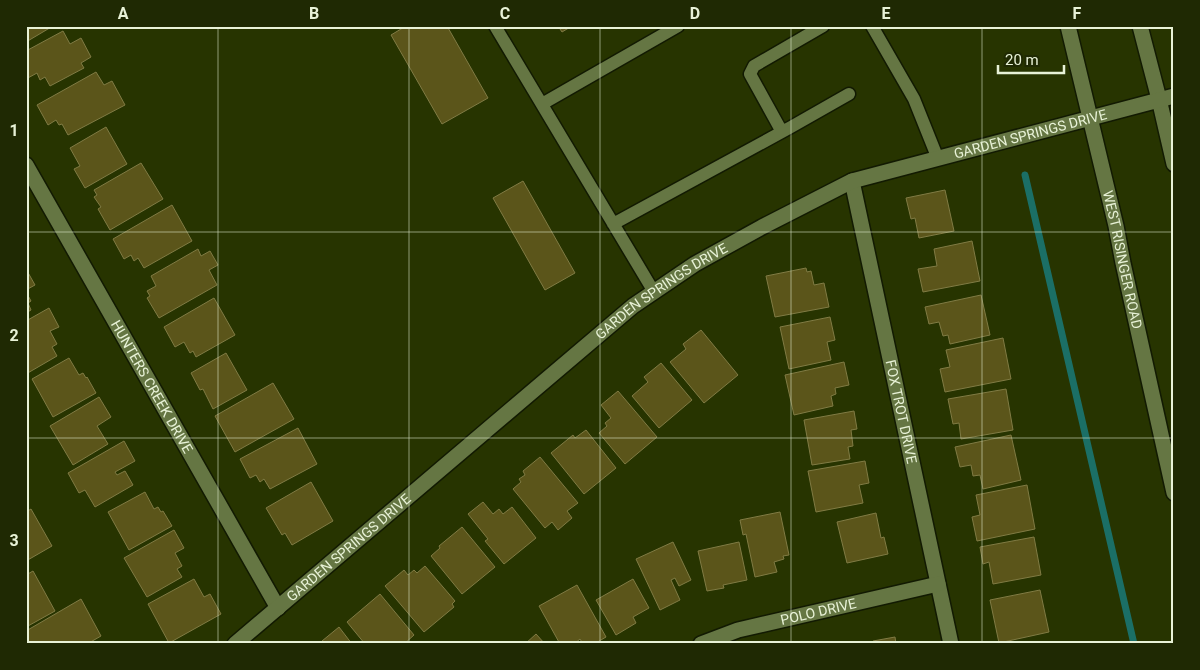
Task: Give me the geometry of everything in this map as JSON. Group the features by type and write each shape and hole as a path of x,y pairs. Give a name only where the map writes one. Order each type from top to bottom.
{"street":[{"name":"WEST RISINGER ROAD","path":"1068,26 1116,226 1174,494"},
{"path":"1140,26 1167,98 1174,164"},
{"name":"GARDEN SPRINGS DRIVE","path":"235,644 632,306 696,264 852,181 1167,98"},
{"name":"HUNTERS CREEK DRIVE","path":"26,165 278,608"},
{"name":"FOX TROT DRIVE","path":"852,181 951,644"},
{"name":"POLO DRIVE","path":"701,644 738,630 938,584"}],"lane":[{"path":"495,26 654,292"},
{"path":"542,104 678,26"},
{"path":"782,132 750,74 754,66 823,26"},
{"path":"872,26 914,99 938,158"},
{"path":"613,224 849,94"}],"building":[{"path":"26,26 53,26 26,42"},
{"path":"406,26 447,26 488,98 442,124 391,35"},
{"path":"558,26 572,26 562,32"},
{"path":"63,31 70,44 81,38 91,57 81,63 84,68 50,86 45,77 40,80 37,73 26,79 26,51"},
{"path":"96,72 104,85 112,81 125,105 68,135 62,124 59,125 56,120 48,125 37,105"},
{"path":"106,127 127,164 85,188 74,169 80,166 70,148"},
{"path":"141,163 163,199 110,230 98,209 101,207 94,197 97,195 94,190"},
{"path":"523,181 575,273 545,290 493,198"},
{"path":"945,190 954,231 919,238 915,218 911,219 906,198"},
{"path":"172,205 192,241 144,268 138,258 134,261 131,255 124,259 113,239"},
{"path":"972,241 980,281 923,292 918,269 937,266 934,249"},
{"path":"198,249 201,256 210,251 218,265 209,270 217,285 159,318 147,298 150,296 147,291 156,286 151,276"},
{"path":"806,268 807,272 811,271 814,285 824,283 829,307 775,317 766,276"},
{"path":"26,269 35,285 26,290"},
{"path":"26,292 31,301 28,303 31,310 26,313"},
{"path":"981,295 990,335 950,344 948,335 943,336 939,322 929,324 925,307"},
{"path":"214,298 235,335 196,357 193,351 190,353 184,342 175,347 164,327"},
{"path":"49,308 59,327 50,331 57,344 52,347 57,356 26,374 26,321"},
{"path":"830,317 835,340 827,342 831,360 789,369 780,327"},
{"path":"701,330 738,375 704,403 670,362 686,349 683,344"},
{"path":"1003,338 1011,379 945,392 940,369 950,367 946,350"},
{"path":"226,353 247,390 213,409 203,389 200,390 191,373"},
{"path":"69,358 79,375 83,373 87,377 96,393 53,417 32,379"},
{"path":"844,362 849,385 835,388 836,394 831,396 833,406 794,415 785,375"},
{"path":"661,363 692,400 659,428 632,396 648,382 644,377"},
{"path":"273,383 294,419 235,452 215,416"},
{"path":"1006,389 1013,430 961,439 959,423 953,424 948,399"},
{"path":"618,391 657,437 625,464 599,433 607,426 605,423 611,418 601,405"},
{"path":"99,397 111,417 97,426 108,444 73,465 50,426"},
{"path":"854,411 857,429 851,430 853,446 848,447 850,459 812,465 804,420"},
{"path":"298,428 317,464 270,489 264,479 260,482 256,475 250,478 240,459"},
{"path":"586,430 616,468 584,494 551,453 573,435 575,438"},
{"path":"1011,435 1021,480 983,489 980,475 973,476 971,465 960,467 955,447"},
{"path":"124,441 135,461 115,472 117,475 125,471 133,485 95,507 85,490 79,493 68,473"},
{"path":"540,457 578,503 567,511 572,518 558,530 552,522 545,528 513,489 521,482 519,479 525,475 523,471"},
{"path":"865,461 869,483 859,485 863,503 816,512 808,471"},
{"path":"311,482 333,521 292,545 285,533 282,535 266,508"},
{"path":"1027,485 1035,529 977,541 972,517 980,515 976,495"},
{"path":"145,492 154,509 158,507 161,512 163,511 172,526 129,550 108,512"},
{"path":"483,502 493,514 499,509 503,514 512,507 536,538 504,564 485,541 488,539 468,514"},
{"path":"31,509 52,546 26,561 26,512"},
{"path":"780,512 789,555 783,556 784,559 774,562 777,572 755,577 746,534 743,535 740,520"},
{"path":"876,513 881,538 884,537 888,554 847,563 837,522"},
{"path":"462,527 495,567 462,594 431,556 440,548 439,546"},
{"path":"174,530 184,548 175,553 182,566 177,569 182,577 147,597 124,558"},
{"path":"1034,537 1041,575 993,584 989,562 983,564 980,547"},
{"path":"673,542 691,580 679,586 675,578 671,580 680,600 660,610 636,559"},
{"path":"739,542 747,580 723,585 724,588 707,591 698,551"},
{"path":"425,566 455,601 452,604 454,607 424,632 385,586 404,570 408,575 414,570 417,573"},
{"path":"33,571 55,611 28,626 26,622 26,575"},
{"path":"194,579 204,597 210,594 221,614 169,643 148,604"},
{"path":"633,579 649,608 633,617 636,623 616,635 596,600"},
{"path":"577,585 606,637 594,644 583,644 580,639 574,644 560,644 539,606"},
{"path":"1040,590 1049,632 999,643 990,600"},
{"path":"380,594 414,635 404,644 365,644 347,622"},
{"path":"81,599 101,636 87,644 30,644 26,637 26,631"},
{"path":"339,627 352,644 324,644 322,641"},
{"path":"536,634 545,644 525,644"},
{"path":"895,637 896,644 873,644 873,641"}],"waterway":[{"path":"1025,175 1134,644"}]}
